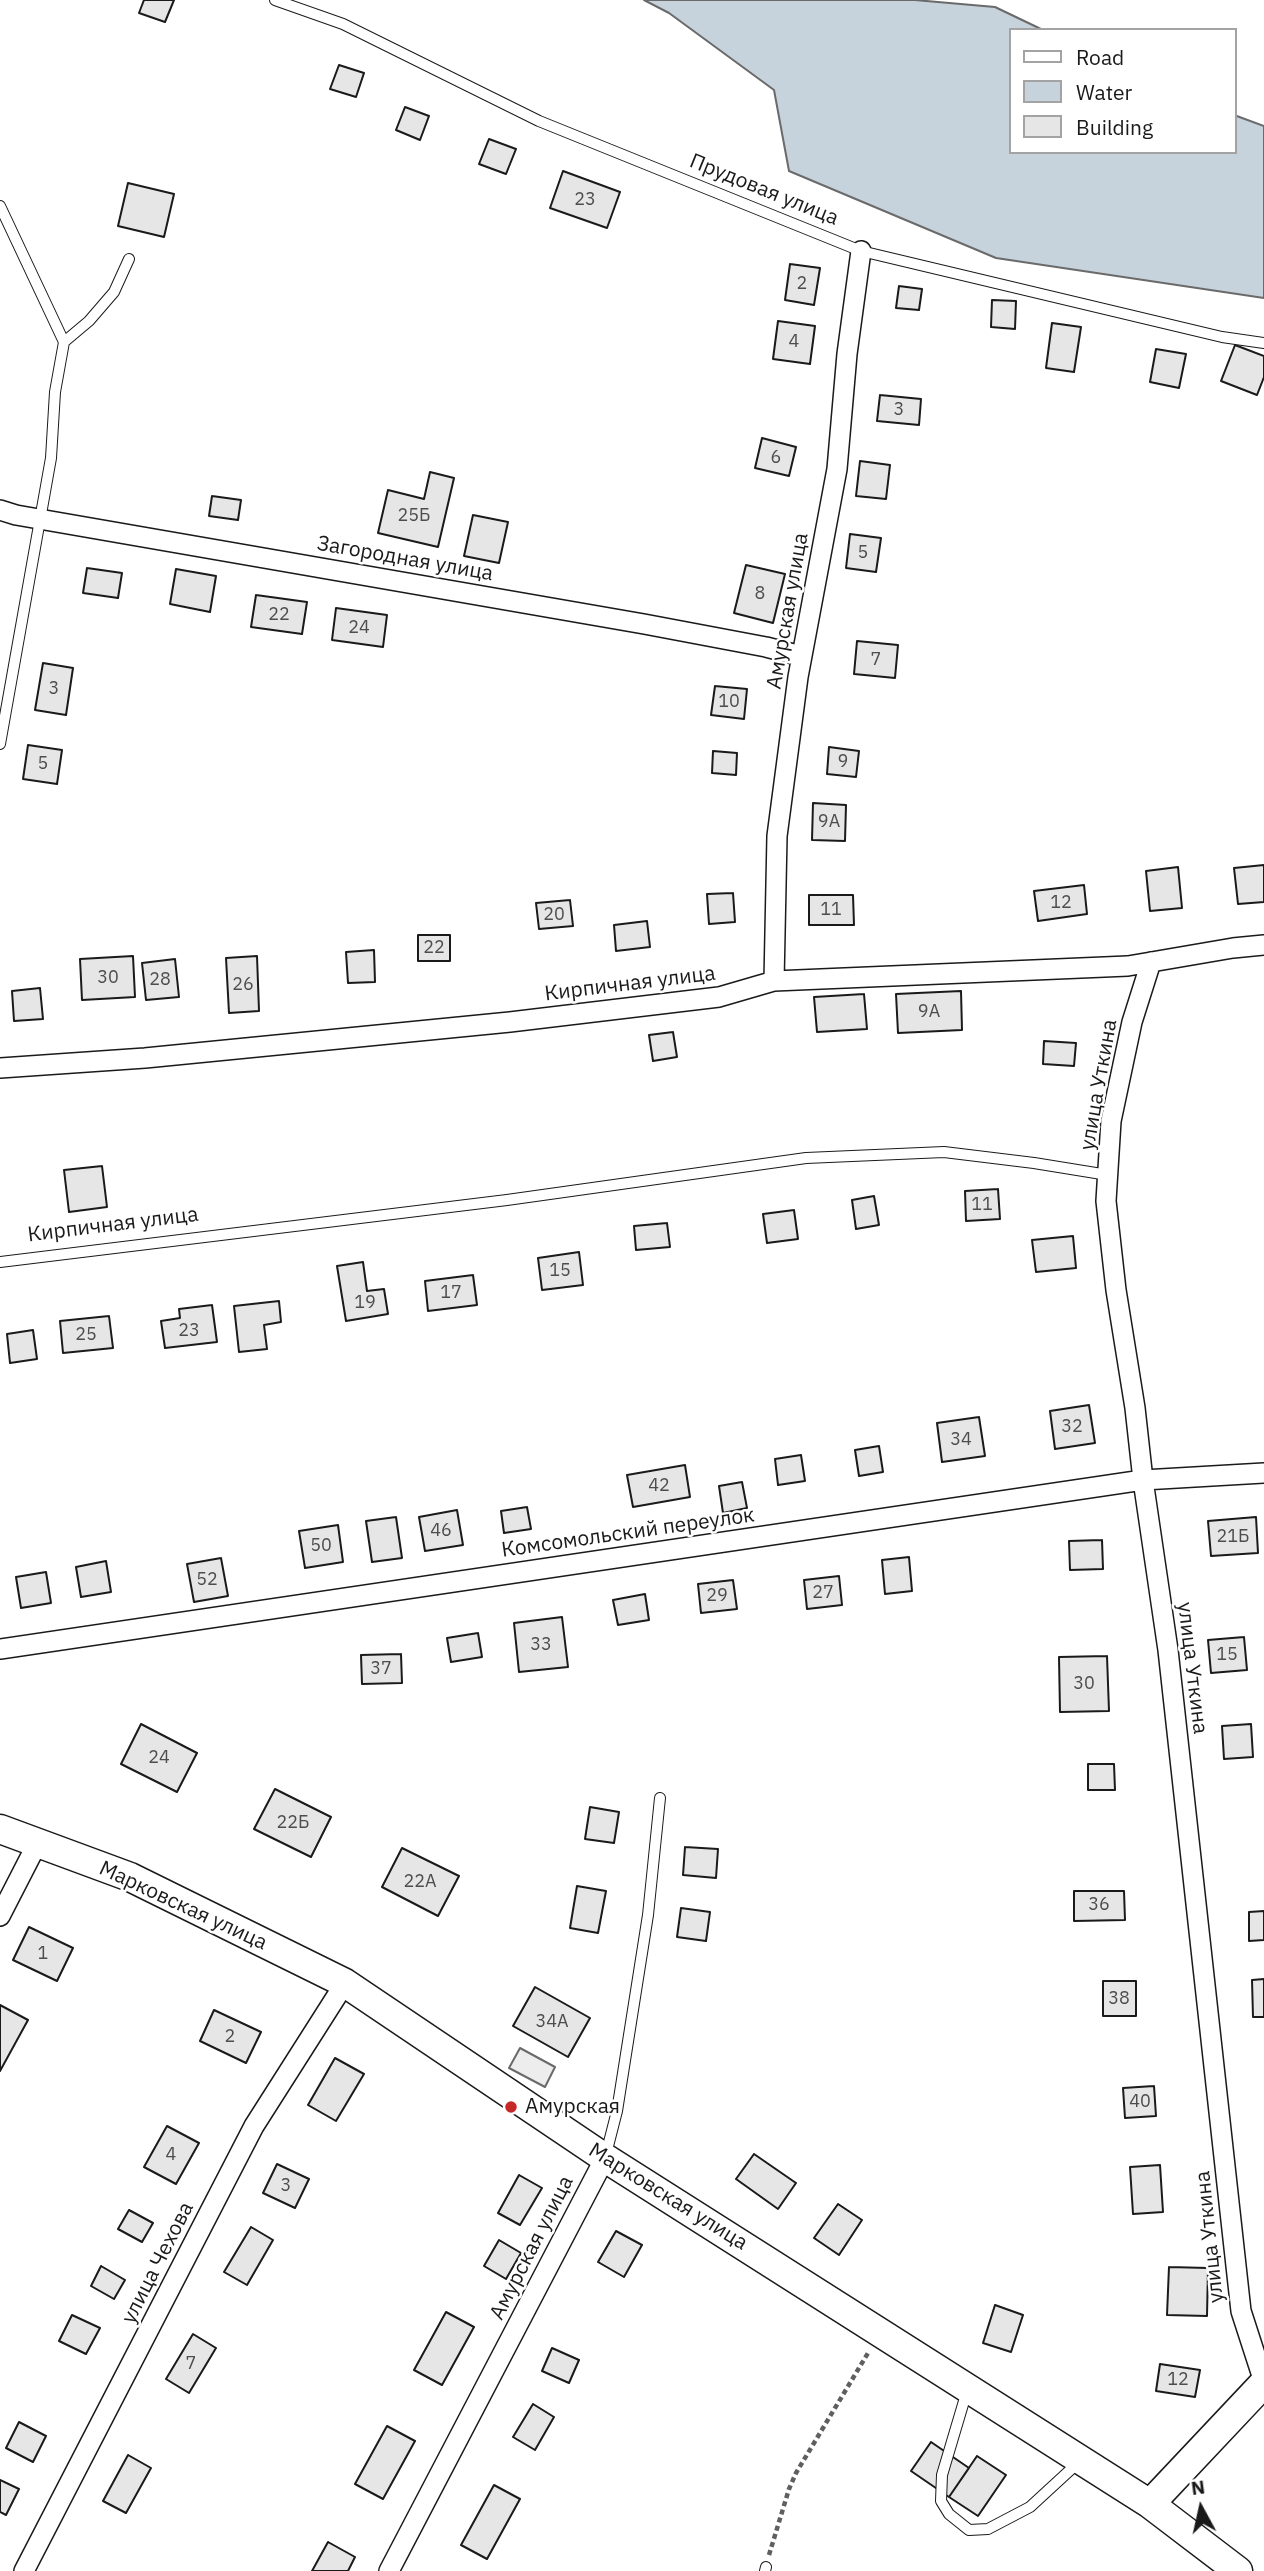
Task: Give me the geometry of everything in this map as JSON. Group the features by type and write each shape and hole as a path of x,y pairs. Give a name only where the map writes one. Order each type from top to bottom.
{"main road":[{"name":"Марковская улица","path":"0,1829 130,1877 345,1983 605,2158 1150,2504 1238,2571"},
{"path":"1150,2504 1264,2383"}],"street":[{"name":"Амурская улица","path":"774,981 777,836 802,656 837,468 847,354 861,251"},
{"name":"Загородная улица","path":"0,510 645,624 802,656"},
{"name":"Кирпичная улица","path":"0,1068 273,1046 523,1020 719,997 774,981 1128,966 1233,948 1264,946"},
{"name":"улица Уткина","path":"1151,962 1132,1021 1111,1121 1106,1201 1116,1290 1168,1650 1241,2311 1264,2383"},
{"name":"Комсомольский переулок","path":"0,1649 1143,1480 1264,1473"},
{"path":"0,1916 37,1844"},
{"name":"улица Чехова","path":"24,2571 254,2126 345,1983"},
{"name":"Амурская улица","path":"389,2571 605,2158"}],"lane":[{"name":"Прудовая улица","path":"275,0 343,24 539,121 861,251 1222,337 1264,342"},
{"path":"0,206 64,342 55,392 51,458 38,518 0,744"},
{"path":"64,342 89,321 114,292 129,259"},
{"name":"Кирпичная улица","path":"0,1262 507,1200 806,1158 944,1152 1108,1175"},
{"name":"Амурская улица","path":"605,2158 617,2111 648,1915 660,1798"},
{"path":"968,2388 942,2475 941,2501 949,2514 969,2530 988,2529 1030,2507 1080,2461"}],"path":[{"path":"765,2569 796,2473 881,2331"}],"shaded area":[{"path":"520,2048 555,2067 545,2087 509,2068"}],"water":[{"path":"644,0 915,0 995,7 1039,28 1009,28 1009,154 1236,154 1236,116 1264,126 1264,298 996,258 789,171 774,90 669,13"}],"building":[{"path":"144,0 174,0 165,22 139,13"},
{"path":"339,65 364,73 356,97 330,89"},
{"path":"405,107 429,116 420,140 396,130"},
{"path":"489,139 516,149 506,174 479,164"},
{"path":"563,171 620,192 607,228 550,208"},
{"path":"128,183 174,194 164,237 118,226"},
{"path":"790,264 820,268 814,305 785,300"},
{"path":"899,286 922,289 919,310 896,308"},
{"path":"992,300 1016,301 1015,329 991,327"},
{"path":"778,321 815,326 810,364 773,359"},
{"path":"1052,323 1081,327 1074,372 1046,368"},
{"path":"1235,345 1264,356 1264,377 1257,395 1221,381"},
{"path":"1156,349 1186,354 1179,388 1150,382"},
{"path":"880,395 921,399 919,425 877,421"},
{"path":"762,438 796,447 789,476 755,468"},
{"path":"860,461 890,465 886,499 856,496"},
{"path":"430,472 454,478 438,547 378,533 388,490 424,499"},
{"path":"212,496 241,500 238,520 209,516"},
{"path":"473,515 508,522 499,563 464,556"},
{"path":"850,534 881,538 876,572 846,568"},
{"path":"746,565 785,574 773,623 734,613"},
{"path":"87,568 122,573 118,598 83,593"},
{"path":"176,569 216,576 210,612 170,604"},
{"path":"256,595 307,602 302,634 251,627"},
{"path":"336,608 387,615 383,647 332,640"},
{"path":"857,641 898,645 895,678 854,674"},
{"path":"43,663 73,668 66,715 35,710"},
{"path":"715,686 747,689 744,719 711,715"},
{"path":"28,745 62,750 57,784 23,779"},
{"path":"829,747 859,751 856,777 827,774"},
{"path":"713,751 737,753 736,775 712,773"},
{"path":"813,803 846,805 845,841 812,840"},
{"path":"1264,865 1264,902 1238,904 1234,868"},
{"path":"1178,867 1182,908 1150,911 1146,871"},
{"path":"1084,885 1087,914 1038,921 1034,891"},
{"path":"733,893 735,922 709,924 707,894"},
{"path":"809,895 853,895 854,925 809,925"},
{"path":"570,900 573,926 539,929 536,903"},
{"path":"647,921 650,947 616,951 614,925"},
{"path":"418,935 450,935 450,961 418,961"},
{"path":"374,950 375,982 348,983 346,952"},
{"path":"133,956 135,997 82,1000 80,959"},
{"path":"257,956 259,1011 229,1013 226,958"},
{"path":"175,959 179,997 146,1000 142,963"},
{"path":"40,988 43,1019 14,1021 12,991"},
{"path":"961,991 962,1030 898,1033 896,994"},
{"path":"864,994 867,1029 817,1032 814,997"},
{"path":"673,1032 677,1057 653,1061 649,1035"},
{"path":"1044,1041 1076,1043 1074,1066 1043,1064"},
{"path":"102,1166 107,1207 69,1212 64,1170"},
{"path":"998,1189 1000,1219 966,1221 965,1191"},
{"path":"874,1196 879,1225 856,1229 852,1200"},
{"path":"794,1210 798,1239 767,1243 763,1214"},
{"path":"667,1223 670,1247 636,1250 634,1226"},
{"path":"1073,1236 1076,1268 1036,1272 1032,1240"},
{"path":"579,1252 583,1285 542,1290 538,1258"},
{"path":"363,1262 367,1291 384,1289 388,1314 346,1321 337,1266"},
{"path":"473,1275 477,1305 428,1311 425,1281"},
{"path":"279,1301 281,1322 264,1325 267,1349 239,1352 234,1306"},
{"path":"212,1305 217,1342 165,1348 161,1321 180,1318 179,1309"},
{"path":"109,1316 113,1348 63,1353 60,1321"},
{"path":"33,1330 37,1359 10,1363 7,1334"},
{"path":"1089,1405 1095,1443 1055,1449 1050,1411"},
{"path":"979,1417 985,1456 942,1462 937,1423"},
{"path":"879,1446 883,1472 859,1476 855,1450"},
{"path":"801,1455 805,1481 778,1485 775,1459"},
{"path":"685,1465 690,1497 633,1507 627,1475"},
{"path":"742,1482 747,1508 723,1513 719,1486"},
{"path":"527,1507 531,1529 504,1533 501,1511"},
{"path":"457,1510 463,1545 425,1551 419,1517"},
{"path":"396,1517 402,1558 372,1562 366,1521"},
{"path":"1256,1517 1258,1553 1211,1556 1208,1521"},
{"path":"338,1525 343,1562 305,1568 299,1531"},
{"path":"1102,1540 1103,1569 1070,1570 1069,1541"},
{"path":"909,1557 912,1591 885,1594 882,1560"},
{"path":"221,1558 228,1596 194,1602 187,1564"},
{"path":"106,1561 111,1592 81,1597 76,1567"},
{"path":"46,1572 51,1603 21,1608 16,1577"},
{"path":"839,1576 842,1605 807,1609 804,1580"},
{"path":"733,1580 737,1609 701,1613 698,1584"},
{"path":"645,1594 649,1620 618,1625 613,1600"},
{"path":"562,1617 568,1667 519,1672 514,1623"},
{"path":"478,1633 482,1657 451,1662 447,1638"},
{"path":"1244,1637 1247,1670 1211,1673 1208,1640"},
{"path":"401,1654 402,1683 362,1684 361,1655"},
{"path":"1107,1656 1109,1711 1060,1712 1059,1657"},
{"path":"141,1724 197,1753 177,1792 121,1764"},
{"path":"1251,1724 1253,1757 1224,1759 1222,1726"},
{"path":"1088,1764 1114,1764 1115,1790 1088,1790"},
{"path":"275,1789 331,1817 311,1857 254,1829"},
{"path":"590,1807 619,1812 614,1843 585,1839"},
{"path":"685,1847 718,1849 716,1878 683,1875"},
{"path":"402,1848 459,1876 438,1916 382,1887"},
{"path":"577,1886 606,1891 598,1933 570,1928"},
{"path":"1074,1891 1124,1891 1125,1920 1074,1921"},
{"path":"681,1908 710,1912 706,1941 677,1937"},
{"path":"1264,1911 1264,1940 1249,1941 1249,1912"},
{"path":"29,1927 73,1948 57,1981 13,1960"},
{"path":"1264,1979 1264,2017 1253,2017 1252,1980"},
{"path":"1103,1981 1136,1981 1136,2016 1103,2016"},
{"path":"535,1987 590,2018 568,2057 513,2026"},
{"path":"0,2005 28,2020 0,2071"},
{"path":"214,2010 261,2032 246,2063 200,2041"},
{"path":"335,2058 364,2074 336,2121 308,2105"},
{"path":"1154,2086 1156,2116 1125,2118 1123,2088"},
{"path":"167,2126 199,2143 176,2184 144,2167"},
{"path":"754,2154 796,2183 778,2209 736,2179"},
{"path":"277,2164 309,2179 295,2208 263,2193"},
{"path":"1160,2165 1163,2212 1133,2214 1130,2167"},
{"path":"519,2175 542,2188 520,2225 498,2213"},
{"path":"838,2204 862,2220 839,2255 814,2238"},
{"path":"129,2210 153,2223 142,2242 118,2229"},
{"path":"251,2227 273,2240 247,2285 224,2272"},
{"path":"616,2231 642,2245 624,2277 598,2262"},
{"path":"499,2240 521,2253 506,2279 484,2266"},
{"path":"101,2266 125,2280 114,2299 91,2286"},
{"path":"1169,2267 1208,2268 1207,2316 1167,2315"},
{"path":"995,2305 1023,2315 1011,2352 983,2343"},
{"path":"446,2312 474,2327 442,2385 414,2370"},
{"path":"72,2315 100,2328 86,2354 59,2341"},
{"path":"193,2334 216,2348 189,2393 166,2379"},
{"path":"552,2348 579,2360 569,2383 542,2371"},
{"path":"1160,2364 1200,2370 1195,2397 1156,2391"},
{"path":"533,2404 554,2417 535,2450 513,2437"},
{"path":"19,2422 46,2436 33,2462 6,2448"},
{"path":"387,2426 415,2441 383,2499 355,2484"},
{"path":"931,2442 969,2468 949,2497 911,2471"},
{"path":"128,2455 151,2468 126,2513 103,2501"},
{"path":"977,2456 1006,2475 978,2516 949,2497"},
{"path":"0,2480 19,2489 6,2515 0,2512"},
{"path":"494,2485 520,2499 487,2559 461,2545"},
{"path":"328,2542 355,2557 348,2571 312,2571"}],"place":[{"name":"Амурская","path":"511,2107"}]}
